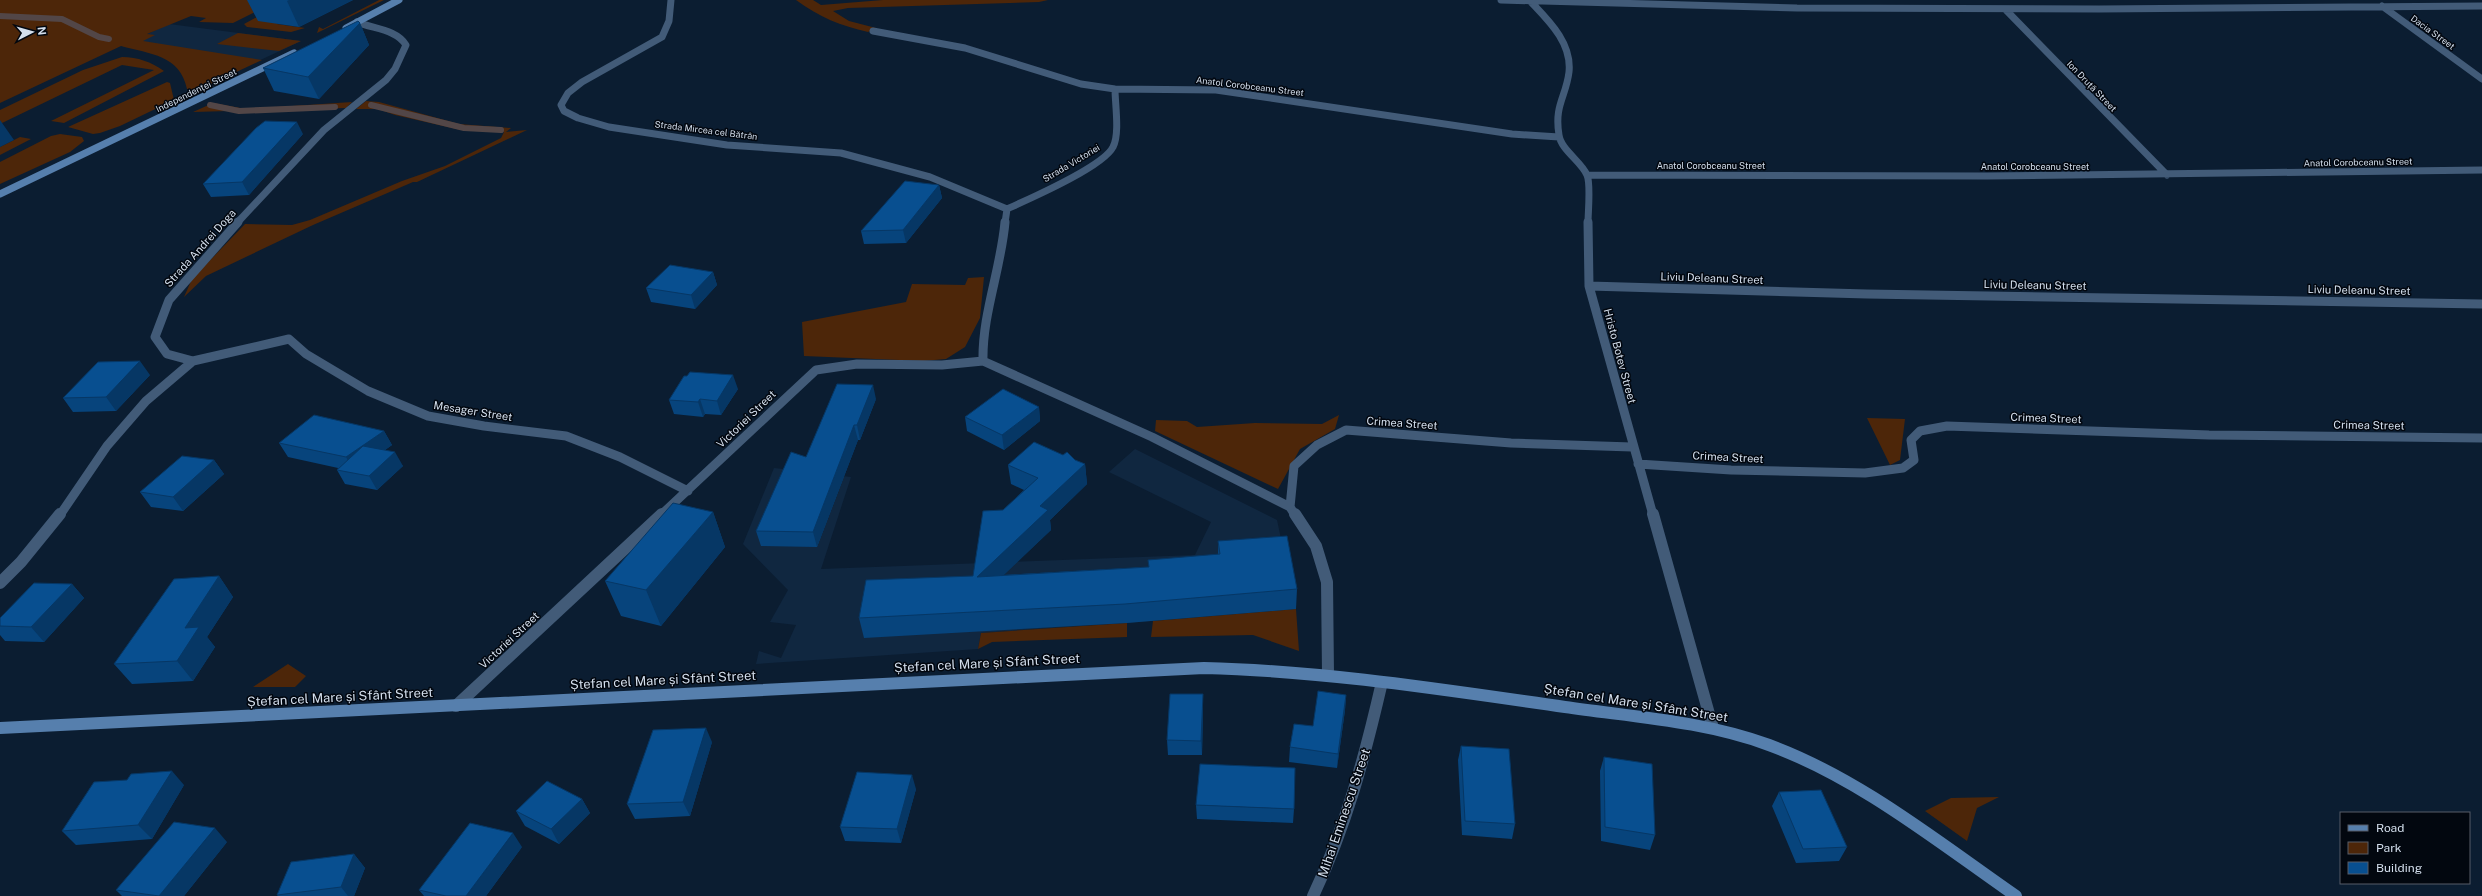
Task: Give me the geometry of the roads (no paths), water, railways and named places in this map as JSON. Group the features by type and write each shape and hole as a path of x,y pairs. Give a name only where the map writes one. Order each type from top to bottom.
{"main road":[{"path":"336,32 399,0"},
{"name":"Independenței Street","path":"0,194 304,48"},
{"name":"Ștefan cel Mare și Sfânt Street","path":"0,728 1204,668 1252,668 1328,674 1712,728 1751,739 1809,764 1887,808 2016,896"}],"street":[{"name":"Strada Mircea cel Bătrân","path":"671,0 669,21 662,36 582,82 568,93 561,105 564,111 578,118 609,127 728,145 841,153 930,177 1007,209"},
{"path":"1501,0 1531,2 1691,2 1797,8 2005,9 2482,6"},
{"name":"Dacia Street","path":"2372,0 2482,79"},
{"path":"1531,2 1553,25 1561,38 1567,55 1569,72 1557,112 1559,137 1587,175"},
{"name":"Ion Druță Street","path":"2005,9 2167,175"},
{"name":"Strada Andrei Doga","path":"193,361 167,354 155,337 169,300 193,271 324,130 371,94 395,69 406,45 404,41 397,36 357,22"},
{"name":"Anatol Corobceanu Street","path":"873,30 966,48 1081,84 1115,89 1157,88 1216,90 1512,134 1559,137"},
{"name":"Strada Victoriei","path":"1007,209 1048,189 1098,160 1113,148 1116,136 1115,89"},
{"name":"Anatol Corobceanu Street","path":"1587,175 2167,175 2482,170"},
{"name":"Hristo Botev Street","path":"1587,175 1588,286 1712,728"},
{"path":"1007,209 1002,248 992,290 982,349 983,361 1152,437 1290,507 1316,546 1327,582 1328,674"},
{"name":"Liviu Deleanu Street","path":"1588,286 1867,294 2482,304"},
{"name":"Mesager Street","path":"193,361 289,339 306,354 368,391 428,416 484,426 566,436 620,457 688,491"},
{"path":"0,583 21,562 72,500 107,446 146,401 193,361"},
{"name":"Victoriei Street","path":"456,706 816,370 832,366 960,366 983,361"},
{"name":"Crimea Street","path":"1638,464 1730,470 1865,474 1903,468 1914,460 1911,440 1920,431 1947,426 2208,435 2482,438"},
{"name":"Crimea Street","path":"1290,507 1294,466 1317,445 1346,430 1511,443 1632,447"},
{"name":"Mihai Eminescu Street","path":"1313,896 1325,874 1365,760 1382,682"}],"waterway":[{"path":"0,16 62,19 99,37 109,39"},
{"path":"210,105 239,111 335,107"},
{"path":"371,105 464,128 501,130"}]}
